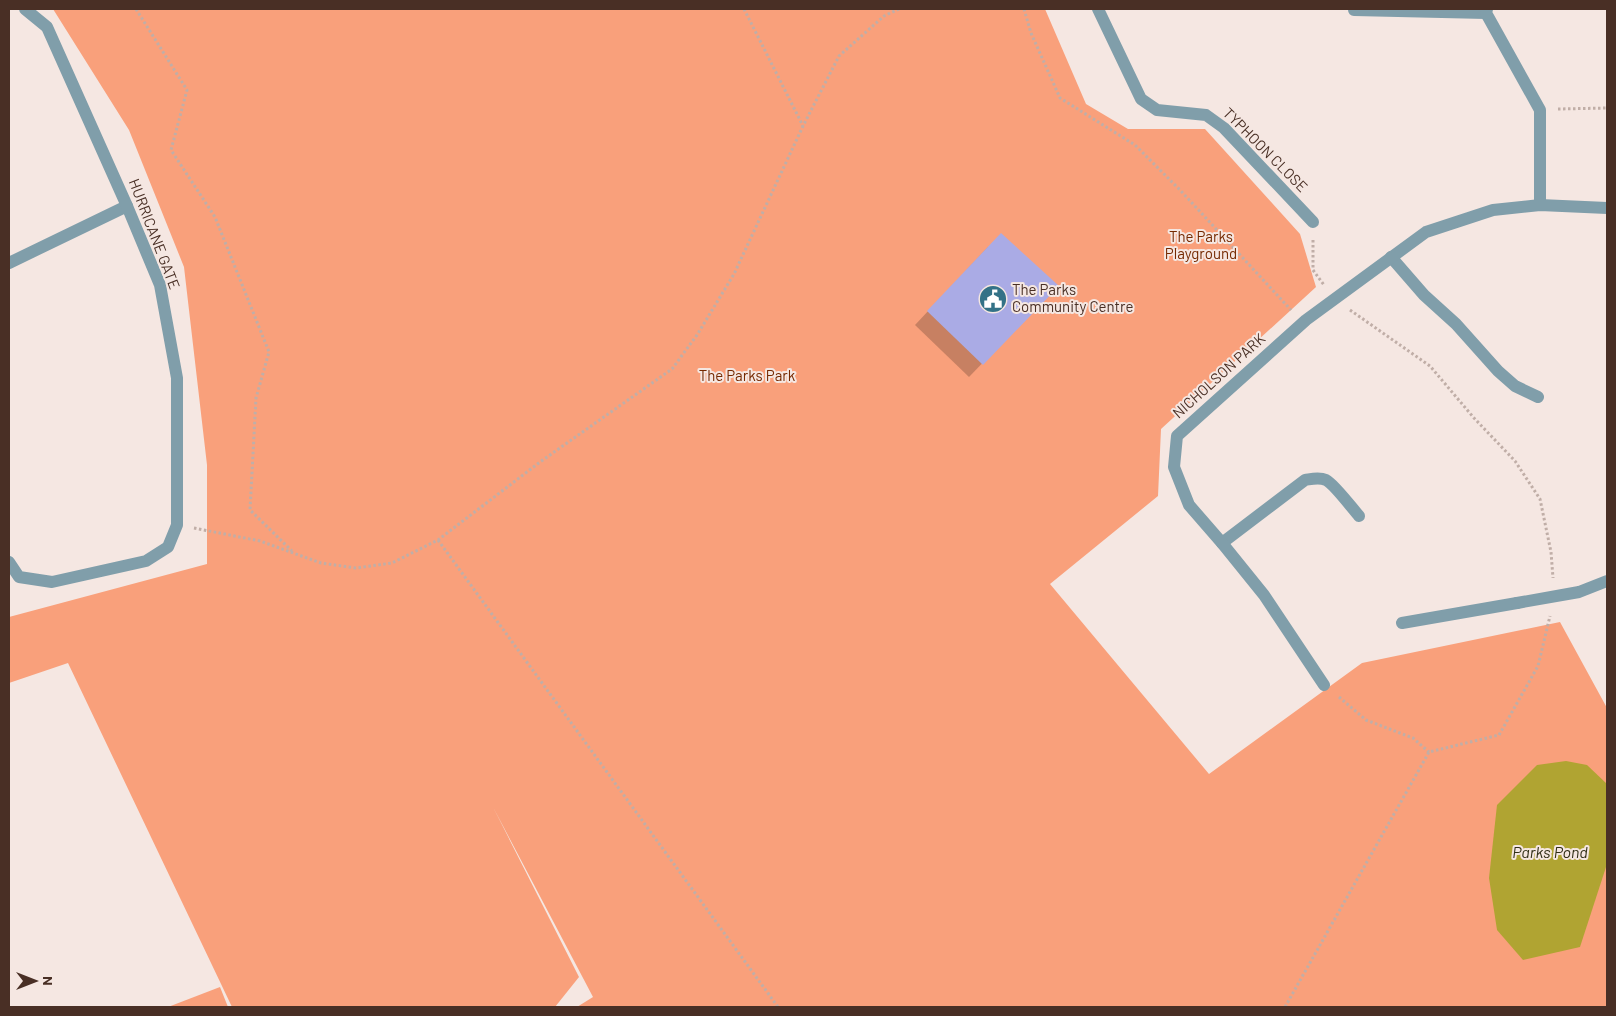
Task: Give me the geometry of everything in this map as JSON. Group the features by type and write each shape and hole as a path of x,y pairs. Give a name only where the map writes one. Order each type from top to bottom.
{"street":[{"name":"HURRICANE GATE","path":"9,562 19,577 52,582 146,561 168,547 177,524 177,378 160,285 47,27 25,9"},
{"name":"TYPHOON CLOSE","path":"1098,9 1141,99 1157,110 1206,115 1224,128 1314,222"},
{"path":"1354,10 1486,11 1540,110 1540,205"},
{"name":"NICHOLSON PARK","path":"1324,685 1264,595 1189,505 1174,467 1176,436 1306,320 1426,232 1493,210 1540,205 1607,208"},
{"path":"9,263 127,206"},
{"path":"1391,257 1424,295 1456,324 1498,371 1514,386 1538,397"},
{"path":"1222,543 1305,480 1310,479 1326,480 1359,516"},
{"path":"1402,623 1579,592 1607,580"}],"path":[{"path":"136,9 187,90 170,150 215,217 269,352 256,398 250,510 294,554"},
{"path":"744,9 803,126"},
{"path":"177,524 260,541 321,562 356,568 392,563 438,540 540,462 672,369 697,335 734,274 803,126 839,56 884,16 899,9"},
{"path":"1024,9 1031,33 1060,98 1135,145 1180,190 1294,314"},
{"path":"1540,110 1607,108"},
{"path":"1314,222 1313,270 1325,287"},
{"path":"1285,1007 1429,752 1498,735 1538,666 1555,596 1550,552 1540,499 1515,461 1474,418 1430,366 1347,308"},
{"path":"438,540 778,1007"},
{"path":"1324,685 1366,720 1413,738 1429,752"}],"green space":[{"name":"The Parks Park","path":"53,9 1045,9 1086,104 1128,129 1205,129 1300,234 1316,287 1161,429 1158,496 1050,584 1209,774 1362,663 1560,622 1607,708 1607,1007 577,1007 593,997 493,807 579,977 555,1007 232,1007 68,663 9,683 9,617 207,564 207,465 184,267 129,130"},
{"path":"220,987 228,1007 168,1007"}],"water":[{"name":"Parks Pond","path":"1566,761 1587,765 1607,784 1607,864 1580,947 1523,960 1497,930 1489,878 1497,805 1537,765"}],"building":[{"name":"The Parks Community Centre","path":"1001,233 1059,286 983,365 927,311"}],"place":[{"name":"The Parks Community Centre","path":"993,299"}],"park label":[{"name":"The Parks Playground","path":"1201,246"}]}
